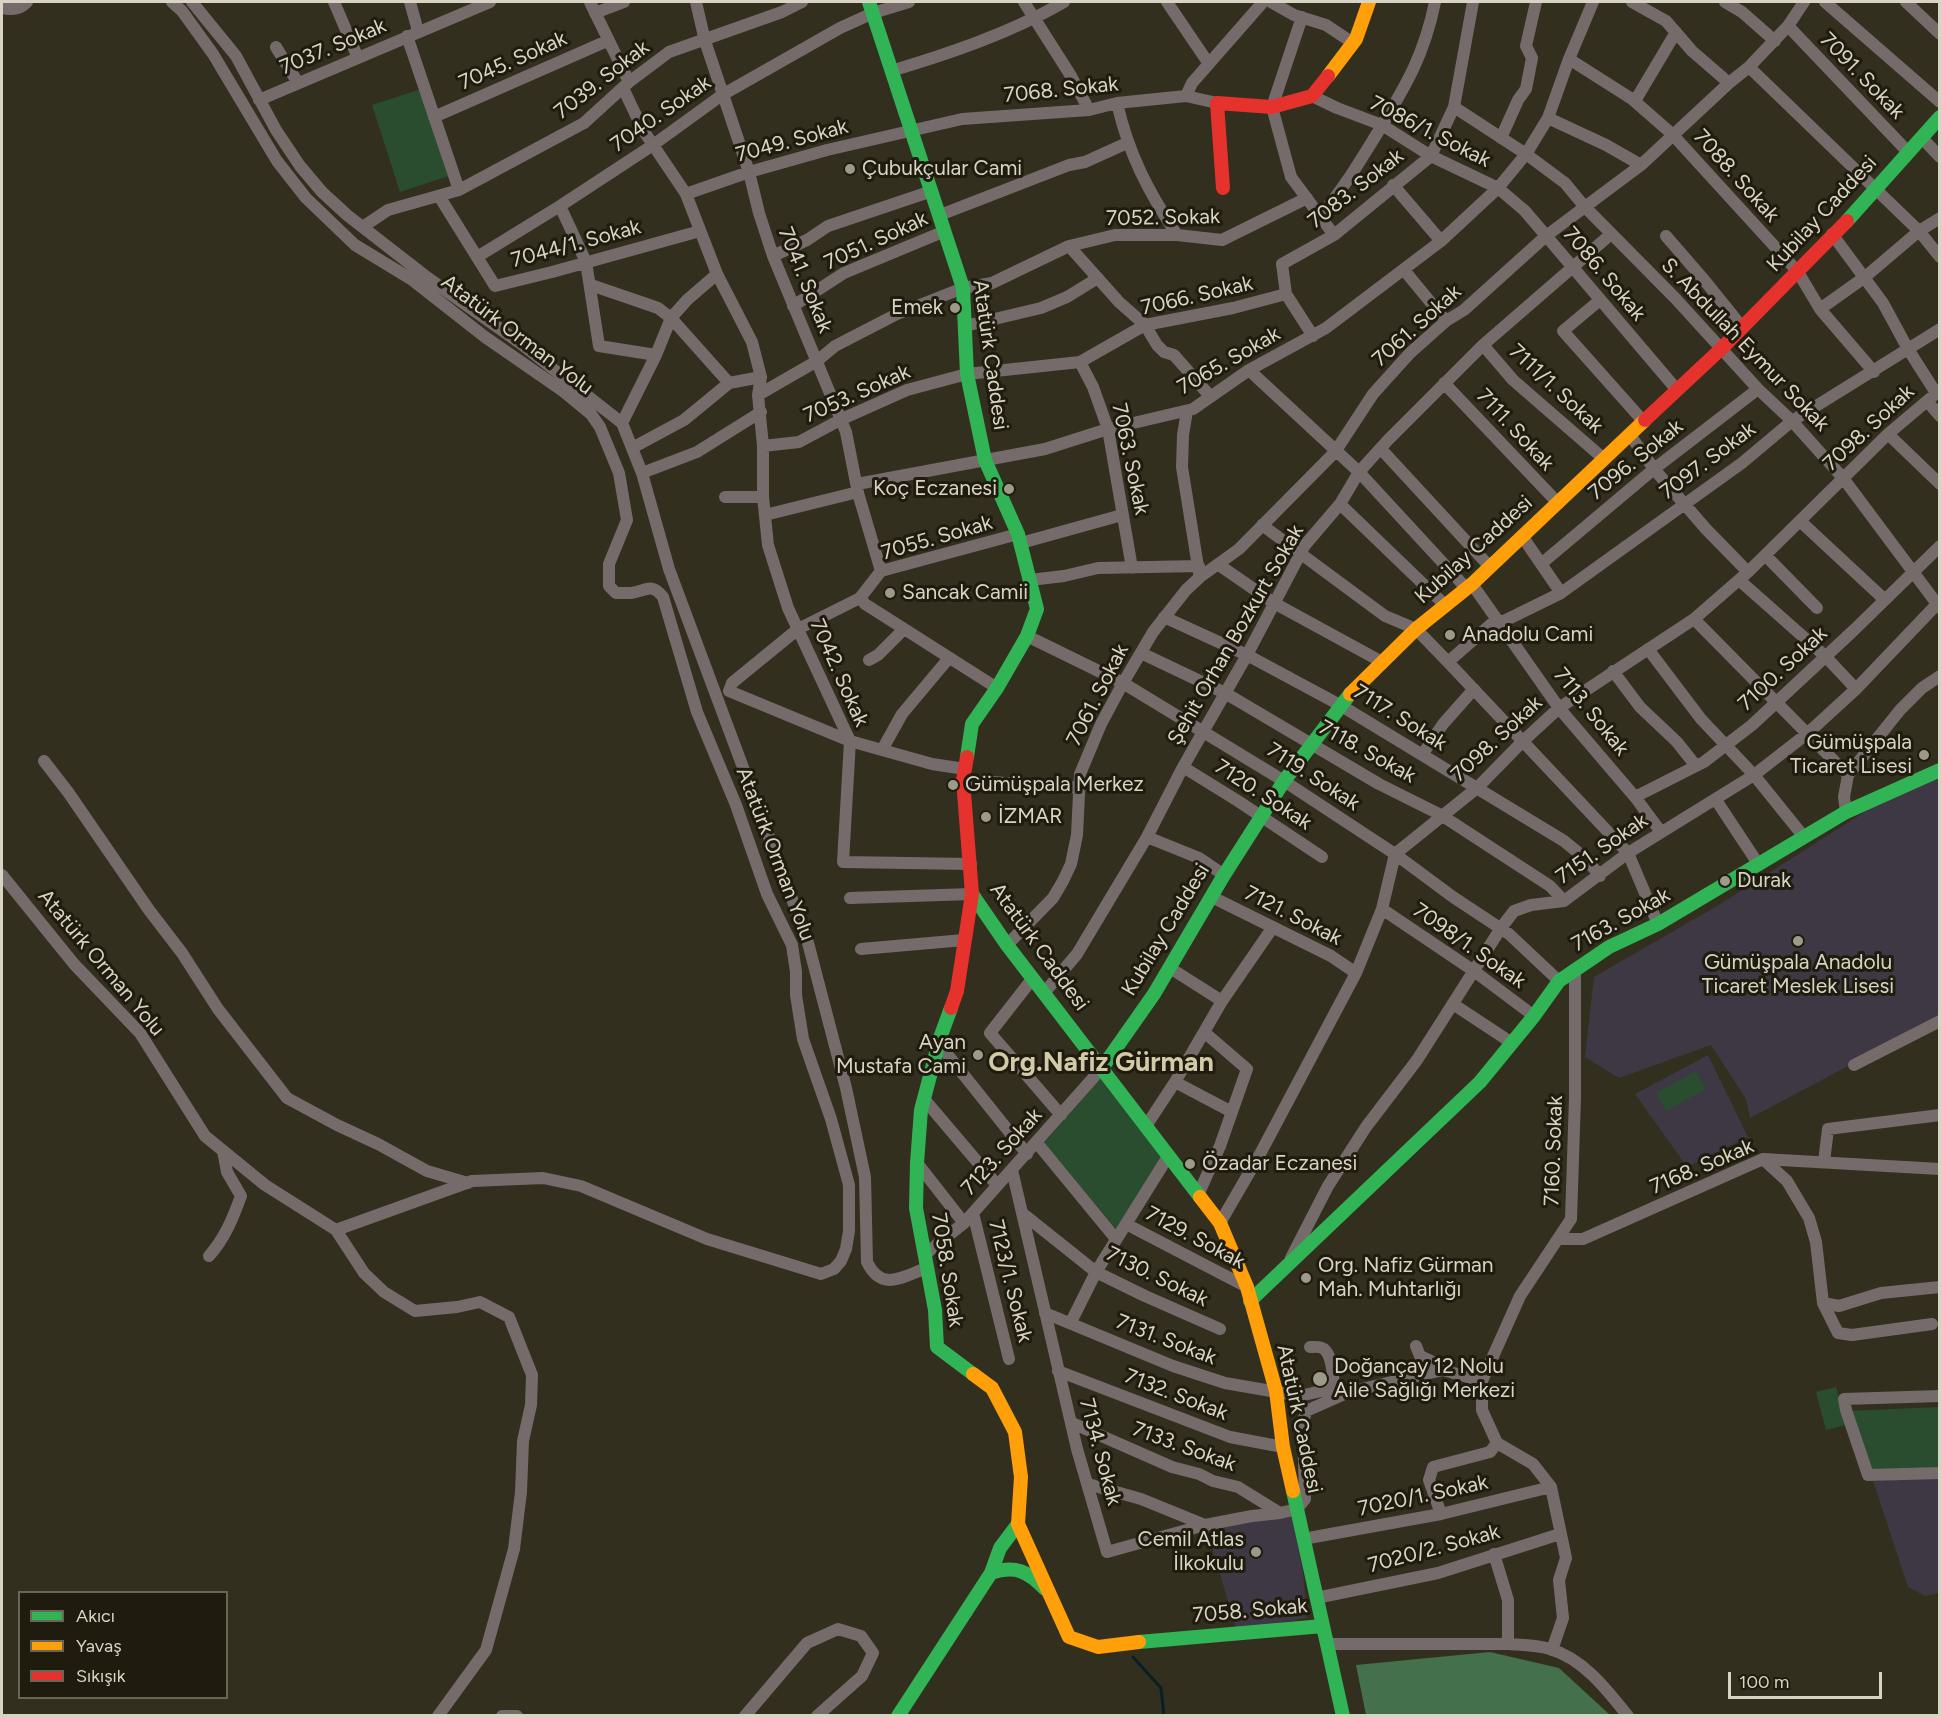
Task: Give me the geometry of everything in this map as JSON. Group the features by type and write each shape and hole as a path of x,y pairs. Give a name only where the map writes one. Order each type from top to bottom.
{"main road":[{"path":"1223,188 1217,103 1272,107 1312,96 1353,42 1364,21 1369,2"},
{"name":"Atatürk Caddesi","path":"871,7 963,288 967,374 985,460 1020,539 1037,609 1027,636 997,688 972,724 964,775 972,894 1007,945 1220,1223 1249,1294 1276,1391 1283,1447 1316,1598 1329,1644 1343,1716"},
{"name":"Kubilay Caddesi","path":"1102,1068 1154,994 1261,816 1340,705 1416,630 1470,586 1722,348 1798,272 1940,117"},
{"name":"7163. Sokak","path":"1249,1294 1289,1263 1480,1082 1534,1016 1559,981 1609,947 1658,924 1846,812 1940,770"},
{"name":"7058. Sokak","path":"972,894 957,991 939,1044 921,1110 916,1208 935,1310 937,1347 992,1388 1015,1432 1021,1478 1018,1524 1069,1636 1098,1647 1159,1639 1323,1626"},
{"path":"898,1716 991,1573 1000,1548 1018,1524"},
{"path":"1000,1548 1006,1544 1017,1544 1038,1565"},
{"path":"991,1573 1003,1568 1024,1571 1032,1575 1050,1594"}],"street":[{"path":"2,8 12,10 27,2"},
{"name":"Atatürk Orman Yolu","path":"2,875 74,964 140,1034 205,1136 265,1185 336,1230 468,1183 543,1178 581,1186 707,1239 821,1274 834,1269 841,1261 849,1231 849,1185 831,1119 803,1039 796,995 796,972 792,945 767,894 736,804 697,712 663,597 657,590 649,588 632,593 616,592 609,586 609,564 627,520 619,473 600,427 591,414 563,391 485,337 411,279 355,245 306,198 277,161 213,54 182,11 172,2"},
{"path":"192,2 236,56 259,100 300,166 322,192 428,278 569,379 622,423 656,355 671,318 687,300 717,274"},
{"path":"334,2 358,58"},
{"path":"410,2 412,33 434,117 459,190"},
{"name":"7037. Sokak","path":"259,100 412,33 490,2"},
{"path":"592,7 624,2"},
{"name":"7041. Sokak","path":"696,2 705,40 749,172 773,256 842,419 857,488 881,571"},
{"name":"7039. Sokak","path":"363,226 388,210 459,190 584,123 626,85 669,52 782,12 802,2"},
{"name":"7040. Sokak","path":"477,256 560,206 653,145 722,95 840,28 871,7 909,2"},
{"path":"1024,2 1071,76 1089,110"},
{"path":"891,71 949,54 1036,18 1064,2"},
{"path":"1167,2 1209,63"},
{"path":"1186,96 1187,89 1263,2"},
{"path":"1271,2 1302,17 1326,25 1353,42"},
{"path":"1320,216 1347,183 1406,87 1430,29 1435,2"},
{"name":"7083. Sokak","path":"1286,294 1282,264 1334,235 1431,156 1454,107 1473,2"},
{"path":"1501,138 1518,100 1526,89 1532,58 1526,46 1536,2"},
{"name":"7065. Sokak","path":"765,515 857,488 1045,449 1108,429 1187,411 1249,370 1313,336 1441,241 1498,188 1526,154 1548,117 1593,2"},
{"path":"1632,2 1666,21 1692,51 1729,83"},
{"path":"1725,2 1742,12 1775,40"},
{"name":"7061. Sokak","path":"1007,945 1053,898 1071,864 1077,836 1080,774 1101,724 1164,616 1199,571 1219,565 1239,549 1335,452 1373,394 1410,353 1446,321 1464,310 1546,236 1641,165 1672,134 1749,67 1788,26 1804,2"},
{"path":"1825,2 1940,102"},
{"path":"1906,2 1940,34"},
{"name":"7042. Sokak","path":"592,7 643,130 686,194 717,274 752,342 761,377 758,395 761,412 763,497 768,544 788,608 849,741 843,862 971,864"},
{"path":"1302,17 1272,107 1291,177 1334,235"},
{"name":"7091. Sokak","path":"1788,26 1908,153"},
{"path":"1635,101 1676,32"},
{"name":"7045. Sokak","path":"434,117 608,41"},
{"path":"276,47 298,83"},
{"name":"7088. Sokak","path":"1569,59 1635,101 1672,134 1798,272 1820,309 1874,372"},
{"path":"1749,67 1919,231 1940,257"},
{"name":"7068. Sokak","path":"911,131 962,119 1089,110 1117,103 1186,96 1217,103"},
{"name":"7086/1. Sokak","path":"1312,96 1382,125 1431,156 1498,188"},
{"path":"1117,103 1127,143 1151,195 1177,235"},
{"path":"1454,107 1526,154"},
{"path":"1548,117 1641,165"},
{"name":"7049. Sokak","path":"686,194 749,172 827,150 911,131"},
{"path":"1923,138 1940,157"},
{"path":"940,215 1070,165 1085,162 1127,143"},
{"name":"S. Abdullah Eymur Sokak","path":"1526,154 1565,183 1584,206 1792,421 1843,478 1938,605"},
{"path":"1393,185 1441,241"},
{"name":"7086. Sokak","path":"1498,188 1525,211 1677,390"},
{"path":"773,256 807,240 828,226 932,191"},
{"name":"7044/1. Sokak","path":"439,196 495,286 700,231"},
{"name":"7052. Sokak","path":"758,395 817,361 836,346 897,314 963,288 992,283 1070,246 1115,235 1177,235 1222,240 1307,198"},
{"path":"560,206 586,262 599,346 656,355"},
{"path":"1820,309 1865,277 1919,231 1940,218"},
{"name":"7051. Sokak","path":"794,306 844,273 945,231"},
{"name":"Şehit Orhan Bozkurt Sokak","path":"1044,993 1077,954 1148,837 1183,767 1247,656 1305,545 1340,504 1359,472 1443,383 1483,345 1611,234"},
{"path":"1832,234 1883,303 1934,395 1940,416"},
{"path":"1666,236 1742,327"},
{"path":"1070,246 1119,302 1144,325 1157,345 1164,352 1174,355 1210,396"},
{"path":"1404,270 1446,321"},
{"path":"965,326 1041,308 1067,297 1098,278"},
{"path":"591,285 658,308 671,318 729,383"},
{"name":"7066. Sokak","path":"967,374 1080,362 1144,325 1233,308 1286,294 1313,336"},
{"path":"1600,300 1563,331 1644,422"},
{"name":"7097. Sokak","path":"1448,662 1498,621 1561,593 1742,463 1792,421 1940,329"},
{"name":"7111/1. Sokak","path":"1483,345 1513,380 1604,459"},
{"name":"7063. Sokak","path":"1080,362 1093,387 1108,429 1132,568"},
{"name":"7113. Sokak","path":"1249,370 1359,472 1470,586 1498,621 1559,708 1662,832"},
{"name":"7053. Sokak","path":"763,446 799,442 842,419 907,390 967,374"},
{"path":"632,448 684,420 729,383 761,377"},
{"name":"7111. Sokak","path":"1443,383 1558,503"},
{"name":"7096. Sokak","path":"1541,564 1654,469 1758,388"},
{"name":"7098. Sokak","path":"1395,854 1477,788 1522,741 1559,708 1694,619 1744,576 1888,434 1934,395"},
{"path":"1030,580 1064,576 1098,568 1199,571 1182,467 1183,435 1187,411"},
{"path":"642,473 697,452 761,412"},
{"name":"7123. Sokak","path":"622,423 642,473 669,569 724,694 807,939 846,1088 865,1177 867,1262 872,1272 881,1279 890,1281 926,1261 1027,1154 1102,1068"},
{"path":"1888,434 1940,484"},
{"path":"1629,435 1654,469 1744,576 1856,689"},
{"path":"1381,449 1490,567"},
{"path":"725,497 763,497"},
{"path":"1340,504 1446,606"},
{"name":"7055. Sokak","path":"724,694 732,683 798,629 860,598 881,571 1122,515"},
{"path":"1800,521 1884,600"},
{"path":"1263,525 1385,616 1416,630 1448,662 1628,853 1658,924"},
{"path":"1522,536 1561,593"},
{"name":"7100. Sokak","path":"1635,797 1696,766 1752,725 1940,546"},
{"path":"1764,555 1817,608"},
{"path":"1219,565 1274,603 1382,662"},
{"path":"860,598 865,604 997,688"},
{"name":"7151. Sokak","path":"1289,1263 1328,1186 1366,1127 1417,1060 1514,911 1531,905 1564,901 1628,853 1754,775 1808,733 1856,689 1938,605"},
{"name":"7117. Sokak","path":"1164,616 1340,705 1564,841 1586,859 1600,876"},
{"path":"1694,619 1848,775"},
{"path":"869,660 878,655 904,629"},
{"name":"7119. Sokak","path":"1027,636 1123,683 1284,781 1395,854 1501,928 1559,981"},
{"path":"1648,649 1701,719 1754,775 1804,837"},
{"name":"7118. Sokak","path":"1142,652 1225,693 1379,784 1441,815 1550,886 1564,901"},
{"path":"882,750 902,714 949,658"},
{"path":"1613,671 1640,707 1671,735 1696,766"},
{"path":"1846,812 1844,796 1848,775 1900,710 1922,687 1940,676"},
{"path":"1422,756 1443,724 1474,689"},
{"path":"724,694 849,741 964,775 1079,788"},
{"path":"44,761 182,953 218,1009 287,1098 427,1171 468,1183"},
{"name":"7120. Sokak","path":"1183,767 1322,857"},
{"path":"1716,800 1759,865"},
{"path":"1148,837 1199,858 1224,875"},
{"path":"1220,1223 1260,1154 1356,973 1382,909 1395,854"},
{"path":"849,898 972,894"},
{"name":"7121. Sokak","path":"1212,897 1331,956 1356,973"},
{"name":"7098/1. Sokak","path":"1382,909 1474,971 1534,1016"},
{"path":"1146,1126 1175,1082 1222,1001 1273,927"},
{"path":"861,949 964,940"},
{"path":"1170,968 1222,1001"},
{"name":"7160. Sokak","path":"1482,1381 1520,1296 1571,1219 1575,1098 1575,970"},
{"path":"1033,978 990,1033 1061,1115"},
{"path":"1453,1004 1512,1043"},
{"path":"1854,1065 1940,1021"},
{"path":"1198,1195 1220,1146 1230,1111 1247,1069 1204,1032"},
{"path":"939,1044 1027,1154"},
{"path":"1175,1082 1230,1111"},
{"path":"924,1099 998,1185"},
{"path":"1824,1162 1828,1129 1940,1115"},
{"path":"1037,1143 1116,1239"},
{"path":"209,1256 232,1221 241,1196 227,1172 223,1151"},
{"path":"1071,1322 1096,1272 1169,1155"},
{"path":"1763,1159 1787,1181 1809,1218 1816,1242 1823,1303 1838,1333 1852,1335 1932,1324"},
{"name":"7168. Sokak","path":"1558,1239 1583,1239 1763,1159 1940,1169"},
{"path":"917,1162 964,1223"},
{"name":"7134. Sokak","path":"1012,1170 1077,1449 1107,1552 1205,1525 1297,1509"},
{"name":"7123/1. Sokak","path":"973,1213 1009,1359"},
{"name":"7130. Sokak","path":"1022,1213 1096,1272 1220,1329"},
{"name":"7129. Sokak","path":"1126,1224 1249,1294"},
{"path":"336,1230 364,1273 384,1292 415,1311 480,1302 509,1317 532,1374 531,1405 523,1441 521,1492 514,1550 503,1591 486,1650 438,1716"},
{"path":"1823,1303 1839,1306 1881,1293 1940,1287"},
{"name":"7131. Sokak","path":"1045,1313 1173,1366 1225,1383 1300,1396 1334,1388 1333,1373 1327,1351 1321,1347 1310,1347"},
{"path":"1416,1346 1420,1356 1437,1364 1443,1370"},
{"path":"1297,1509 1305,1499 1303,1423 1306,1411 1349,1392 1443,1370 1482,1381"},
{"name":"7132. Sokak","path":"1058,1371 1230,1437 1283,1447"},
{"name":"7020/1. Sokak","path":"1482,1381 1482,1410 1497,1443 1533,1464 1551,1487 1566,1558 1559,1580 1563,1618 1552,1650"},
{"path":"1940,1396 1844,1399 1868,1475 1940,1473"},
{"name":"7133. Sokak","path":"1072,1423 1172,1467 1199,1473 1213,1481 1238,1488 1280,1513"},
{"path":"1441,1514 1429,1480 1432,1467 1490,1452 1497,1443"},
{"path":"1088,1484 1141,1498 1205,1525"},
{"name":"7020/1. Sokak","path":"1303,1539 1441,1514 1551,1487"},
{"name":"7020/2. Sokak","path":"1316,1598 1438,1573 1560,1534"},
{"path":"1494,1554 1508,1600 1508,1644"},
{"path":"745,1716 807,1643 838,1629 861,1636 873,1653 862,1676 817,1716"},
{"path":"1329,1644 1508,1644 1552,1650 1587,1669 1628,1716"},
{"path":"502,1716 517,1716"}],"shaded area":[{"name":"Gümüşpala Anadolu Ticaret Meslek Lisesi","path":"1939,773 1939,1018 1750,1118 1746,1099 1711,1045 1619,1078 1585,1057 1594,977 1717,906 1891,795"},
{"path":"1708,1055 1748,1137 1687,1167 1635,1094"},
{"path":"1939,1478 1939,1593 1925,1596 1908,1587 1873,1481"},
{"path":"1292,1514 1303,1573 1307,1618 1237,1631 1207,1531"}],"green space":[{"path":"421,89 449,176 400,192 372,105"},
{"path":"1696,1071 1706,1089 1666,1111 1656,1093"},
{"path":"1102,1077 1164,1158 1118,1231 1044,1143"},
{"path":"1836,1387 1846,1425 1826,1430 1816,1392"},
{"path":"1939,1407 1939,1467 1871,1472 1848,1411"},
{"path":"1490,1652 1559,1668 1610,1715 1366,1715 1356,1665"}],"waterway":[{"path":"1133,1657 1161,1688 1164,1716"}],"traffic: fast":[{"path":"869,2 963,288 967,374 985,460 1018,534 1037,609 1027,636 997,688 972,724 967,757"},
{"path":"1847,221 1940,117"},
{"path":"1102,1068 1154,994 1224,875 1284,781 1350,694"},
{"path":"1250,1301 1480,1082 1534,1016 1559,981 1609,947 1658,924 1846,812 1940,770"},
{"path":"972,894 1007,945 1200,1197"},
{"path":"951,1008 940,1038 921,1110 916,1208 935,1310 937,1347 973,1374"},
{"path":"1293,1491 1343,1716"},
{"path":"898,1716 991,1573 1000,1548 1018,1524"},
{"path":"991,1573 1007,1570 1021,1571 1045,1589"},
{"path":"1139,1642 1323,1626"}],"traffic: slow":[{"path":"1328,76 1356,39 1369,2"},
{"path":"1350,694 1416,629 1472,584 1645,420"},
{"path":"1200,1197 1220,1223 1247,1287 1276,1391 1283,1447 1293,1491"},
{"path":"973,1374 992,1388 1015,1432 1021,1477 1018,1524 1069,1637 1098,1647 1139,1642"}],"traffic: jam":[{"path":"1223,188 1217,103 1272,107 1312,96 1328,76"},
{"path":"1645,420 1722,348 1847,221"},
{"path":"951,1008 957,991 972,894 963,780 967,757"}],"place":[{"name":"Çubukçular Cami","path":"850,169"},
{"name":"Emek","path":"955,308"},
{"name":"Koç Eczanesi","path":"1009,489"},
{"name":"Sancak Camii","path":"890,593"},
{"name":"Anadolu Cami","path":"1450,635"},
{"name":"Gümüşpala Ticaret Lisesi","path":"1924,755"},
{"name":"Gümüşpala Merkez","path":"953,785"},
{"name":"İZMAR","path":"986,817"},
{"name":"Durak","path":"1725,881"},
{"name":"Gümüşpala Anadolu Ticaret Meslek Lisesi","path":"1798,941"},
{"name":"Ayan Mustafa Cami","path":"978,1055"},
{"name":"Özadar Eczanesi","path":"1190,1164"},
{"name":"Org. Nafiz Gürman Mah. Muhtarlığı","path":"1306,1278"},
{"name":"Doğançay 12 Nolu Aile Sağlığı Merkezi","path":"1320,1379"},
{"name":"Cemil Atlas İlkokulu","path":"1256,1552"}],"district":[{"name":"Org.Nafiz Gürman","path":"1101,1063"}]}
